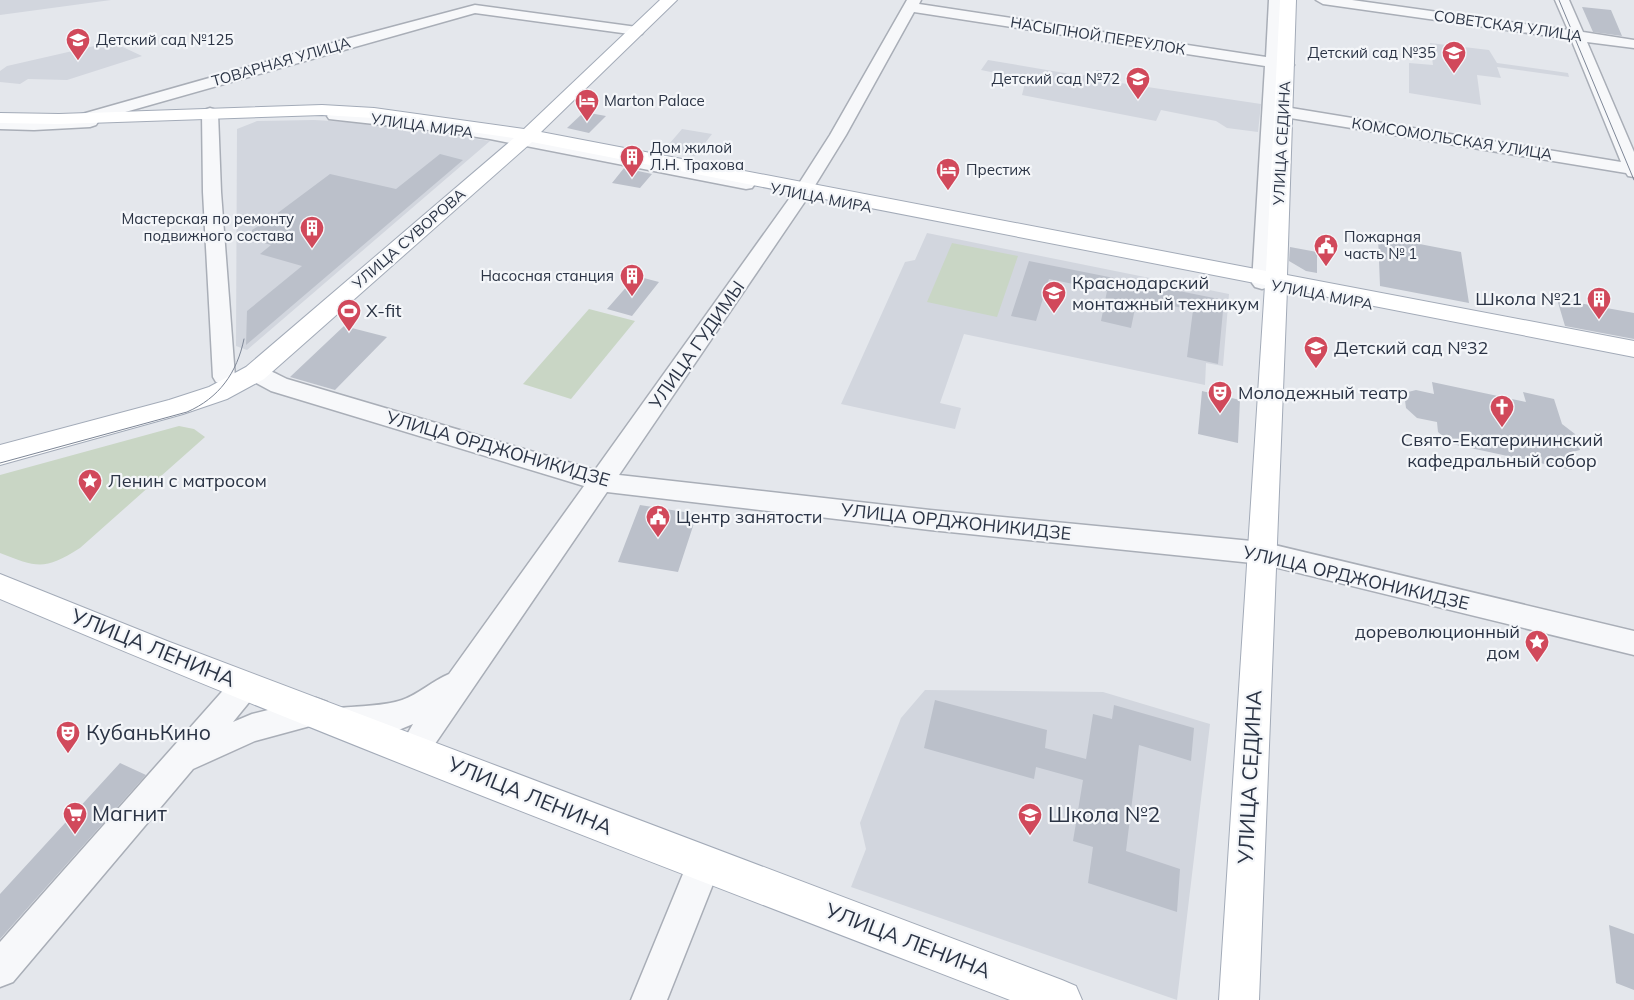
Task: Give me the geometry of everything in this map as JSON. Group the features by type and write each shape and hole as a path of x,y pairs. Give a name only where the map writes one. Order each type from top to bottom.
{"main road":[{"name":"УЛИЦА СУВОРОВА","path":"631,30 656,0"},
{"name":"УЛИЦА СУВОРОВА","path":"0,455 174,408 218,393 255,373 517,137 631,30 669,0"},
{"name":"УЛИЦА СЕДИНА","path":"1239,1000 1262,553 1269,281 1277,111 1280,64 1288,0"},
{"name":"УЛИЦА МИРА","path":"0,118 210,115 322,110 365,113 517,137 1634,349"},
{"name":"УЛИЦА СУВОРОВА","path":"0,442 177,396 224,378 244,365 517,137"},
{"name":"УЛИЦА ЛЕНИНА","path":"0,586 245,686 1062,1000"}],"street":[{"name":"УЛИЦА СЕДИНА","path":"1276,0 1280,64"},
{"name":"СОВЕТСКАЯ УЛИЦА","path":"1323,0 1634,44"},
{"path":"1562,0 1579,36 1634,170"},
{"name":"НАСЫПНОЙ ПЕРЕУЛОК","path":"912,3 1280,64"},
{"name":"УЛИЦА ГУДИМЫ","path":"413,750 602,482 803,191 838,135 912,3"},
{"name":"ТОВАРНАЯ УЛИЦА","path":"66,124 339,46 475,10 631,30"},
{"name":"КОМСОМОЛЬСКАЯ УЛИЦА","path":"1277,111 1634,170"},
{"path":"210,115 212,192 224,378"},
{"name":"УЛИЦА МИРА","path":"0,124 66,124 210,115"},
{"path":"6,141 66,124"},
{"name":"УЛИЦА МИРА","path":"1269,281 1634,356"},
{"name":"УЛИЦА ОРДЖОНИКИДЗЕ","path":"255,373 279,385 602,482 930,520 1262,553 1634,643"},
{"name":"УЛИЦА ГУДИМЫ","path":"182,759 252,728 328,717 401,716 426,704 462,678"},
{"path":"0,969 245,686"},
{"path":"649,1000 704,864"}],"shaded area":[{"path":"0,0 111,0 0,15"},
{"name":"Детский сад №125","path":"112,42 142,56 67,80 28,79 20,84 0,82 0,71 7,66"},
{"name":"Детский сад №35","path":"1430,43 1489,50 1497,63 1568,73 1569,77 1497,67 1501,78 1477,75 1481,105 1409,93 1409,63 1433,65"},
{"name":"Детский сад №72","path":"988,60 1082,76 1097,70 1110,72 1114,82 1261,104 1258,132 1227,128 1216,121 1161,110 1156,121 1022,95 1026,79 981,70"},
{"name":"Мастерская по ремонту подвижного состава","path":"314,120 365,123 490,141 247,350 236,346 237,129 257,121"},
{"path":"682,129 712,134 695,156 664,150"},
{"name":"Краснодарский монтажный техникум","path":"927,233 1229,294 1223,366 1206,363 1205,385 964,334 940,403 961,408 955,429 841,404 905,262 915,260"},
{"name":"Школа №2","path":"925,690 1103,692 1210,724 1177,1000 851,887 866,849 860,823 901,718"}],"green space":[{"path":"952,243 1018,256 997,317 927,302"},
{"path":"589,309 635,321 571,399 523,384"},
{"path":"179,426 194,429 205,437 80,548 58,560 41,564 24,562 0,553 0,475"}],"building":[{"path":"1582,7 1611,10 1622,36 1593,32"},
{"name":"Marton Palace","path":"584,112 606,116 589,133 567,128"},
{"name":"Мастерская по ремонту подвижного состава","path":"440,154 463,160 246,345 247,311 302,266 260,254 271,245 252,239 252,230 330,174 396,189"},
{"name":"Дом жилой Л.Н. Трахова","path":"624,168 652,174 640,188 612,183"},
{"name":"Пожарная часть № 1","path":"1378,236 1461,252 1469,303 1380,286"},
{"path":"1290,247 1317,252 1317,273 1306,271 1289,261"},
{"name":"Краснодарский монтажный техникум","path":"1029,261 1224,300 1218,364 1187,357 1193,310 1137,299 1131,328 1101,321 1107,291 1049,279 1036,321 1011,316"},
{"name":"Насосная станция","path":"636,276 659,282 632,316 607,309"},
{"name":"Школа №21","path":"1557,299 1634,313 1634,339 1565,326"},
{"path":"344,326 387,337 335,390 290,377"},
{"name":"Свято-Екатерининский кафедральный собор","path":"1432,382 1526,402 1523,392 1554,399 1562,424 1575,434 1580,450 1568,453 1572,470 1452,444 1438,432 1437,422 1417,418 1406,408 1404,393 1416,390 1434,394"},
{"name":"Молодежный театр","path":"1202,391 1240,400 1238,443 1198,434"},
{"name":"Центр занятости","path":"640,505 697,514 678,572 618,562"},
{"name":"Школа №2","path":"935,700 1047,730 1045,748 1086,759 1093,714 1112,719 1114,705 1194,728 1191,761 1139,745 1126,851 1180,869 1177,912 1088,883 1093,847 1073,841 1083,780 1036,767 1034,779 924,748"},
{"name":"Магнит","path":"120,763 146,775 0,939 0,894"},
{"path":"1609,925 1634,934 1634,990 1616,983"}],"tram line":[{"path":"1559,0 1634,180"},
{"path":"0,463 187,412 208,399 225,383 237,363 244,339"}],"place":[{"name":"Детский сад №125","path":"78,61"},
{"name":"Детский сад №35","path":"1454,74"},
{"name":"Детский сад №72","path":"1138,100"},
{"name":"Marton Palace","path":"587,122"},
{"name":"Дом жилой Л.Н. Трахова","path":"632,178"},
{"name":"Престиж","path":"948,191"},
{"name":"Мастерская по ремонту подвижного состава","path":"312,249"},
{"name":"Пожарная часть № 1","path":"1326,267"},
{"name":"Насосная станция","path":"632,297"},
{"name":"Краснодарский монтажный техникум","path":"1054,314"},
{"name":"Школа №21","path":"1599,320"},
{"name":"X-fit","path":"349,332"},
{"name":"Детский сад №32","path":"1316,369"},
{"name":"Молодежный театр","path":"1220,414"},
{"name":"Свято-Екатерининский кафедральный собор","path":"1502,428"},
{"name":"Ленин с матросом","path":"90,502"},
{"name":"Центр занятости","path":"658,538"},
{"name":"дореволюционный дом","path":"1537,663"},
{"name":"КубаньКино","path":"68,754"},
{"name":"Магнит","path":"75,835"},
{"name":"Школа №2","path":"1030,836"}]}
